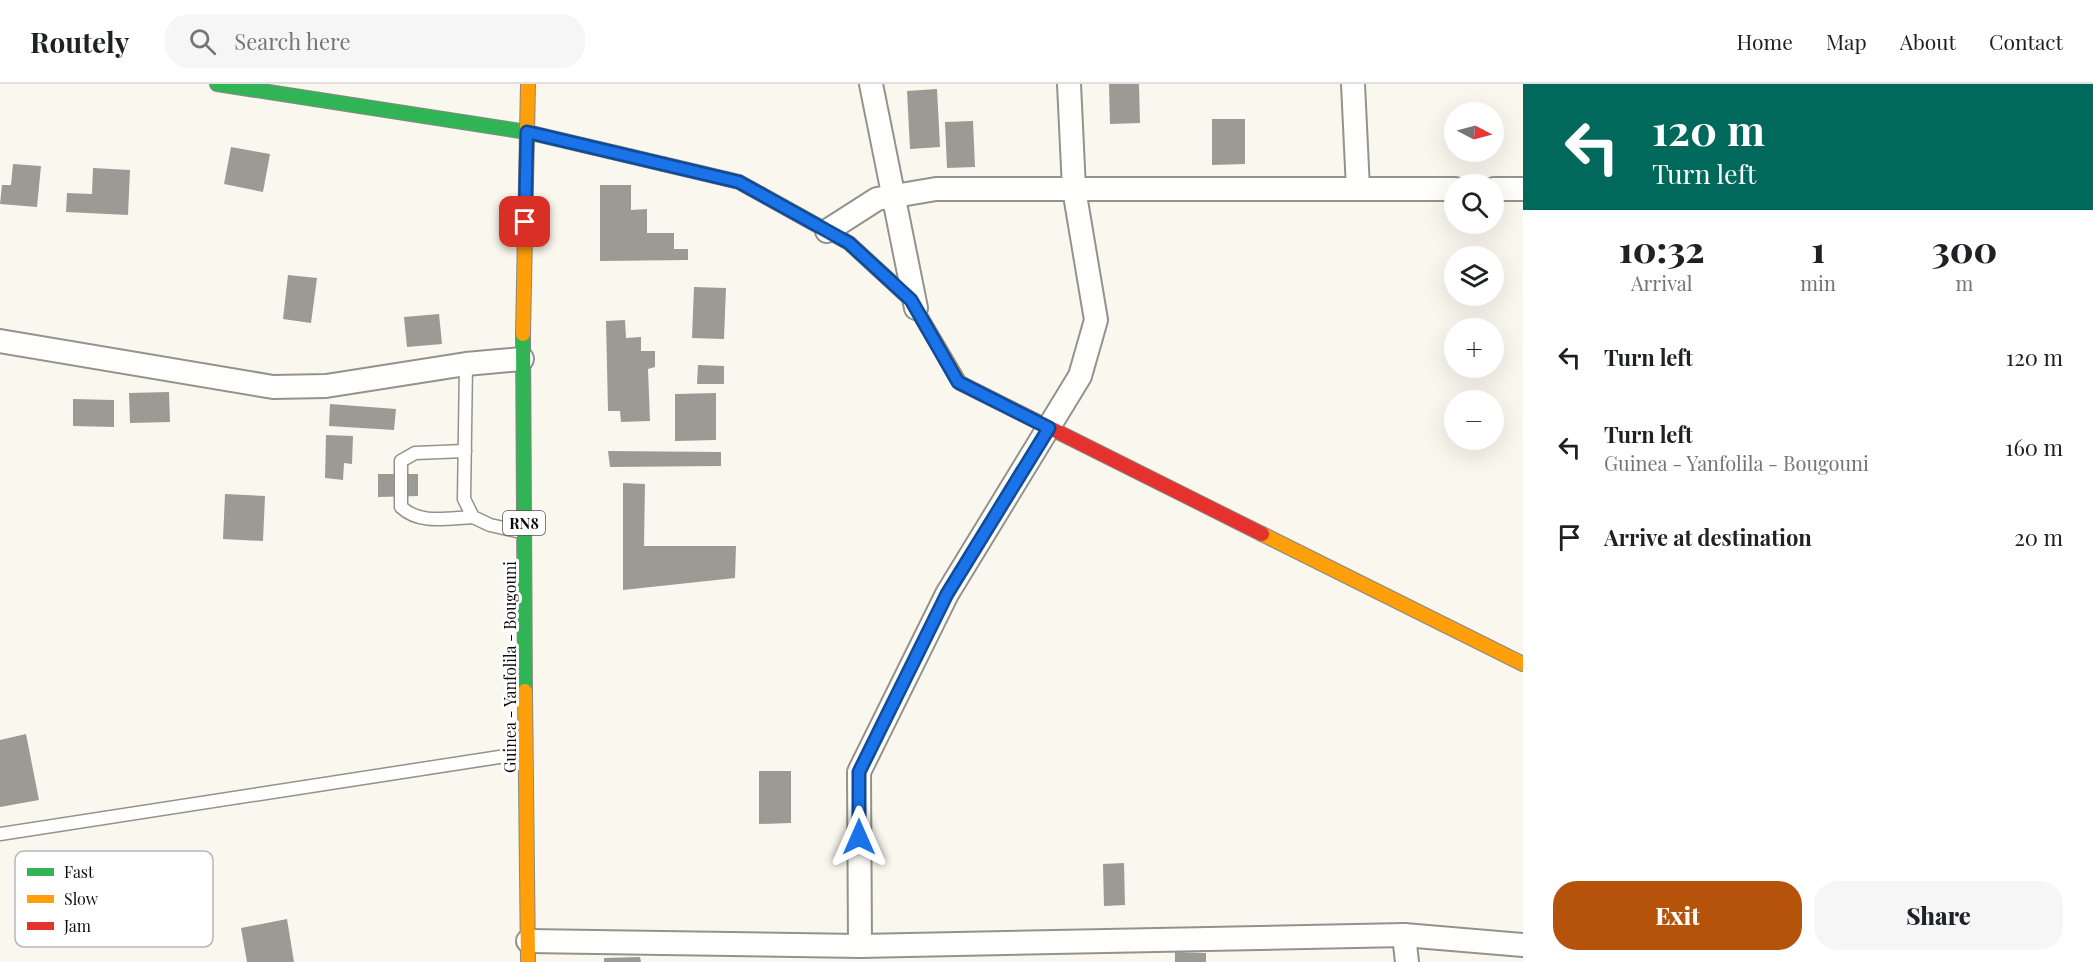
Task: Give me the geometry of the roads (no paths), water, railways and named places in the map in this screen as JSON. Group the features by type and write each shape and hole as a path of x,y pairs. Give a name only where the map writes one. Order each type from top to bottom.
{"street":[{"path":"217,84 527,132 739,182 849,243 911,300 958,382 1523,664"},
{"name":"Guinea - Yanfolila - Bougouni","path":"528,84 522,359 528,951"},
{"path":"871,84 916,309"},
{"path":"860,946 859,772 947,594 1080,375 1096,320 1074,189 1069,84"},
{"path":"1353,84 1358,189"},
{"path":"827,231 878,199 936,189 1444,189"},
{"path":"1504,189 1523,189"},
{"path":"0,341 273,387 326,386 466,364 522,359"},
{"path":"1404,935 1407,962"},
{"path":"528,951 1404,935 1523,945"}],"lane":[{"path":"466,364 464,499 472,517"},
{"path":"465,451 415,453 401,460 401,507 411,516 426,519 472,517 490,525 524,532"},
{"path":"0,834 526,753"}]}
